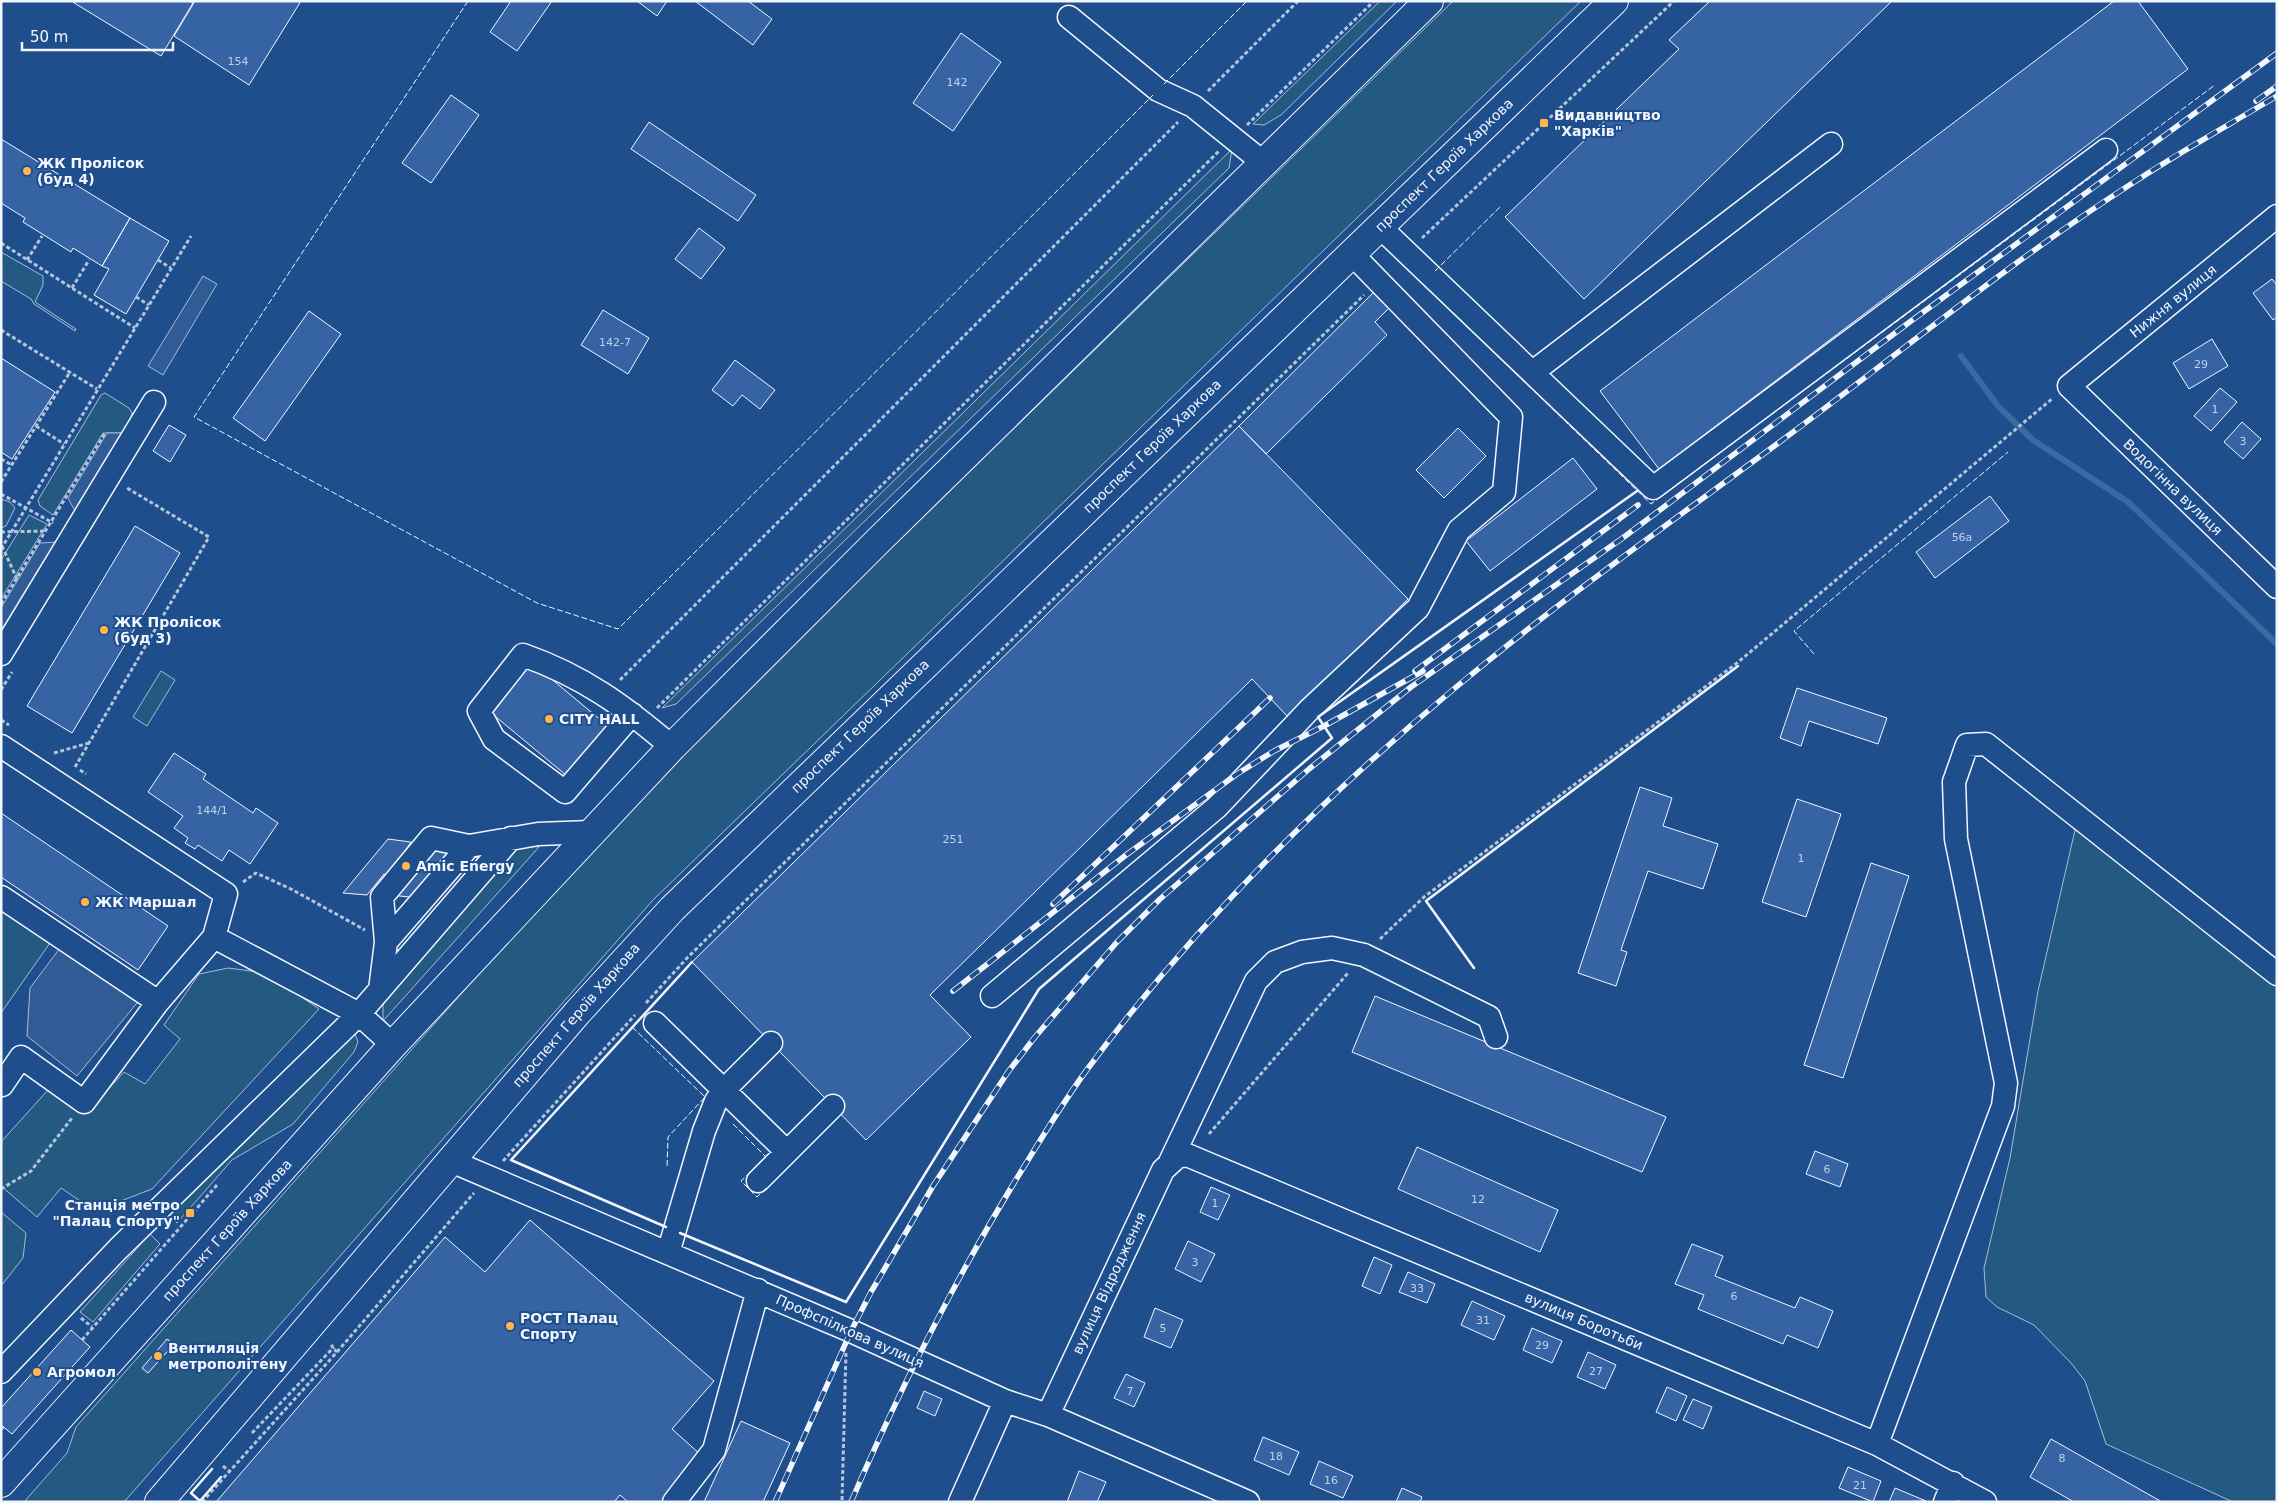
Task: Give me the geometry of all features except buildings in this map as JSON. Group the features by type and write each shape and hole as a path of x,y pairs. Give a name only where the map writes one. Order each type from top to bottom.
{"main road":[{"name":"проспект Героїв Харкова","path":"1,1483 393,1045 672,746 879,540 1265,164 1429,1"},
{"name":"проспект Героїв Харкова","path":"159,1502 577,1012 672,909 1614,1"}],"street":[{"path":"1069,17 1158,90 1193,106 1265,164"},
{"path":"1533,372 1831,144"},
{"path":"1380,227 1652,488 2106,150"},
{"name":"Нижня вулиця","path":"2069,386 2277,216"},
{"path":"992,996 1217,807 1310,710 1418,608 1458,530 1504,492 1511,417 1352,254"},
{"name":"Водогінна вулиця","path":"2069,386 2277,587"},
{"path":"1,654 69,533 154,402"},
{"path":"637,718 566,792 494,739 479,711 524,655 559,668 606,694 637,718 672,746"},
{"path":"1877,1444 2003,1106 2006,1083 1956,839 1954,782 1967,745 1986,744 2277,974"},
{"path":"1,746 226,894 214,937 158,1002 84,1102 21,1056 2,1085"},
{"path":"380,990 386,942 382,897 431,838 469,846 511,838 591,832"},
{"path":"1,1372 118,1249 359,1014 511,838"},
{"path":"386,942 469,846"},
{"path":"1,897 158,1002"},
{"path":"214,937 359,1014 393,1045"},
{"name":"вулиця Відродження","path":"1048,1415 1163,1170 1182,1159 1256,981 1275,962 1302,952 1332,948 1364,955 1489,1017 1496,1037"},
{"path":"655,1022 787,1152"},
{"path":"668,1253 704,1131 716,1102 724,1090 771,1043"},
{"path":"758,1181 833,1106"},
{"name":"вулиця Боротьби","path":"1182,1159 1877,1444 1949,1492 1986,1502"},
{"name":"Профспілкова вулиця","path":"451,1160 758,1290 1005,1401 1048,1415 1248,1502"},
{"path":"674,1502 714,1450 758,1290"},
{"path":"960,1502 1005,1401"}],"path":[{"path":"606,694 1298,1"},
{"path":"637,718 1374,1"},
{"path":"1406,253 1674,1"},
{"path":"28,260 42,236"},
{"path":"17,579 2,547 191,236"},
{"path":"1,244 135,328"},
{"path":"72,288 89,260"},
{"path":"158,260 171,268"},
{"path":"202,1502 337,1352 488,1177 688,957 1378,281"},
{"path":"136,297 149,305"},
{"path":"1,330 97,389"},
{"path":"1,482 70,372"},
{"path":"1182,1159 1209,1134 1364,955 1424,897 1737,662 2033,413"},
{"path":"36,426 64,444"},
{"path":"1,604 105,433"},
{"path":"1,459 12,465"},
{"path":"75,767 209,537 123,485"},
{"path":"1,493 69,533"},
{"path":"1,532 45,531 69,533"},
{"path":"54,754 90,743"},
{"path":"239,887 256,873 292,889 386,942"},
{"path":"1,1189 31,1171 84,1102"},
{"path":"331,1344 337,1352"},
{"path":"842,1500 846,1344"},
{"path":"250,1435 333,1348"},
{"path":"216,1473 228,1460"},
{"path":"223,1466 230,1472"}],"shaded area":[{"path":"1380,1 1397,1 1281,115 1264,125 1253,124"},
{"path":"1453,1 1581,1 653,900 124,1502 24,1502 67,1453 76,1427 589,850 727,708"},
{"path":"1232,149 1229,168 676,704 662,708"},
{"path":"1,252 43,276 43,285 35,302 76,329 75,331 34,304 31,299 1,281"},
{"path":"203,276 217,284 163,375 148,366"},
{"path":"105,393 129,408 132,413 130,424 123,433 103,433 53,515 40,506 38,500 101,395"},
{"path":"107,433 123,433 76,513 68,498"},
{"path":"1,499 10,502 15,508 6,526 1,528"},
{"path":"29,515 47,524 1,599 1,560"},
{"path":"59,542 1,636 1,608 40,543"},
{"path":"161,671 175,680 147,726 133,717"},
{"path":"2078,817 2277,974 2277,1502 2233,1502 2106,1444 2085,1381 2071,1363 2034,1325 1997,1307 1986,1297 1984,1268 2010,1158 2038,991"},
{"path":"521,845 539,847 383,1021 383,1000"},
{"path":"1,905 52,940 1,1013"},
{"path":"63,944 141,998 77,1076 27,1036 30,988"},
{"path":"228,968 267,973 319,1009 152,1189 95,1211 61,1188 37,1217 1,1186 1,1142 48,1090 86,1114 124,1072 145,1084 180,1039 164,1025 199,974"},
{"path":"354,1031 358,1042 354,1052 293,1124 232,1160 177,1223 169,1214"},
{"path":"1,1212 26,1233 23,1258 1,1286"},
{"path":"150,1234 160,1244 93,1322 80,1312"}],"waterway":[{"path":"1961,356 1998,406 2033,440 2128,502 2277,644"}],"railway":[{"path":"775,1502 851,1331 871,1292 933,1186 1008,1072 1035,1037 1117,942 1160,899 1309,769 1411,687 1624,537 1911,321 2277,53"},
{"path":"2256,101 2277,86"},
{"path":"851,1502 910,1373 954,1289 1000,1206 1070,1094 1126,1018 1169,967 1213,917 1306,821 1404,731 1534,624 1824,409 1995,279 2146,174 2277,96"},
{"path":"1415,671 1638,505"},
{"path":"953,991 1126,855 1237,774 1274,751 1324,726 1423,671"},
{"path":"1053,904 1270,698"}],"fence":[{"path":"468,1 194,417 537,603 618,629 1153,95"},
{"path":"1164,84 1247,1"},
{"path":"1423,284 1651,504 2215,85"},
{"path":"1435,271 1500,207"},
{"path":"1814,654 1794,631 2008,452"},
{"path":"632,1027 705,1097 668,1137 667,1168"},
{"path":"733,1124 766,1157 741,1181 757,1197 766,1188"}],"wall":[{"path":"680,1233 846,1302 1039,989 1332,738 1318,717 1637,491"},
{"path":"1474,968 1426,901 1738,666"},
{"path":"666,1227 511,1160 692,962"},
{"path":"212,1469 191,1493 200,1501 221,1477"}],"place":[{"name":"Видавництво \"Харків\"","path":"1544,123"},
{"name":"ЖК Пролісок (буд 4)","path":"27,171"},
{"name":"ЖК Пролісок (буд 3)","path":"104,630"},
{"name":"CITY HALL","path":"549,719"},
{"name":"Amic Energy","path":"406,866"},
{"name":"ЖК Маршал","path":"85,902"},
{"name":"Станція метро \"Палац Спорту\"","path":"190,1213"},
{"name":"РОСТ Палац Спорту","path":"510,1326"},
{"name":"Вентиляція метрополітену","path":"158,1356"},
{"name":"Агромол","path":"37,1372"}]}
